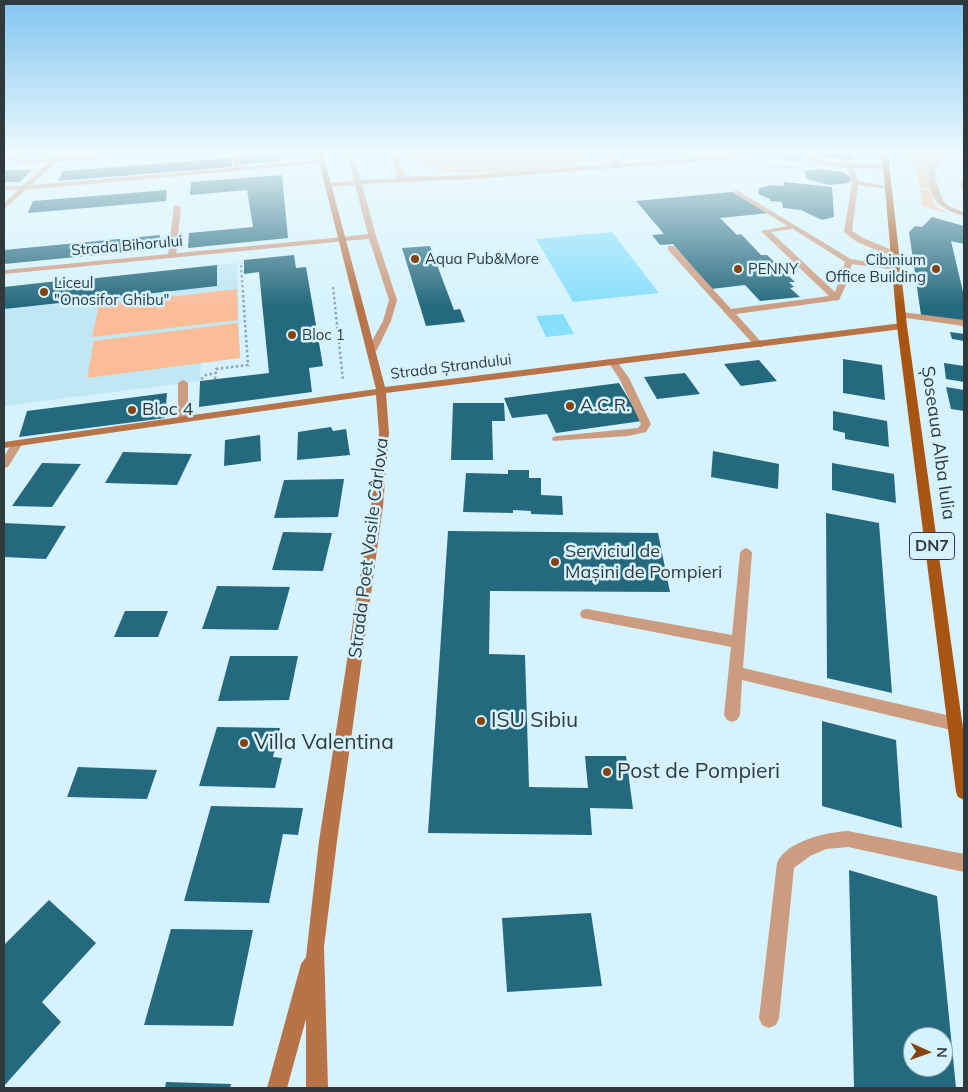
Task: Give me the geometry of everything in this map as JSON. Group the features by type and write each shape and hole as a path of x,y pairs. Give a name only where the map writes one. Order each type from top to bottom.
{"main road":[{"name":"Șoseaua Alba Iulia","path":"890,205 895,268 964,792"}],"street":[{"name":"Strada Poet Vasile Cârlova","path":"317,1088 315,947 328,842 377,506 384,433 381,391 372,350 334,205"},
{"path":"365,205 372,236 393,300 387,321 372,350"},
{"path":"757,205 849,261 895,268"},
{"path":"852,205 848,232 860,240 894,254"},
{"path":"943,205 964,214"},
{"path":"172,256 177,206"},
{"path":"794,227 764,232 836,298"},
{"name":"Strada Bihorului","path":"4,272 372,236"},
{"path":"671,248 759,344"},
{"path":"836,298 849,261"},
{"path":"729,312 836,298"},
{"path":"902,321 964,322"},
{"name":"Strada Ștrandului","path":"4,445 381,391 759,344 902,321"},
{"path":"557,439 628,433 642,430 646,424 624,378 613,362"},
{"path":"183,419 184,383"},
{"path":"4,464 18,444"},
{"path":"732,715 746,553"},
{"path":"587,614 737,642"},
{"path":"736,672 955,724"},
{"path":"769,1018 786,863 804,850 826,841 848,840 964,863"},
{"name":"Strada Poet Vasile Cârlova","path":"277,1088 315,947"}],"path":[{"path":"215,379 216,369 248,365 240,249"},
{"path":"332,279 344,396"},
{"path":"200,381 206,375 216,373"}],"shaded area":[{"path":"935,205 950,214 922,206"},
{"path":"237,263 240,358 201,363 200,381 4,406 4,287 76,279 75,283 87,282 88,279"},
{"path":"237,289 238,320 92,337 99,305"},
{"path":"238,323 240,358 87,378 94,341"}],"water":[{"path":"612,232 659,293 573,302 536,239"},
{"path":"563,314 574,334 546,337 536,316"}],"building":[{"path":"31,205 120,205 28,213"},
{"path":"249,205 285,205 288,238 188,248 189,233 253,227"},
{"name":"PENNY","path":"639,205 755,205 769,213 720,218 737,235 741,234 761,255 767,255 795,282 789,282 794,287 790,288 800,297 760,301 745,285 711,289 673,244 660,245 652,235 664,234"},
{"path":"782,205 833,205 834,217 822,220 801,210 783,208"},
{"name":"Cibinium Office Building","path":"932,217 964,226 964,244 951,241 964,296 964,321 921,315 909,232 915,226 922,227"},
{"path":"160,235 158,249 4,264 4,250"},
{"path":"430,246 454,310 460,309 465,322 426,326 402,248"},
{"path":"294,255 296,268 306,267 323,366 309,368 312,392 199,407 200,381 269,373 259,272 244,274 244,260"},
{"path":"217,265 217,286 82,301 82,297 70,299 69,302 4,309 4,287 76,279 75,283 87,282 88,279"},
{"path":"950,332 964,334 964,341 952,339"},
{"path":"843,359 882,365 885,400 843,393"},
{"path":"759,360 777,381 741,386 724,364"},
{"path":"944,363 964,366 964,382 946,379"},
{"path":"685,373 700,394 657,399 644,377"},
{"name":"A.C.R.","path":"619,383 642,421 556,433 547,414 512,418 504,398"},
{"path":"946,387 964,390 964,411 951,409"},
{"path":"167,393 165,418 19,437 27,411"},
{"path":"453,403 504,403 505,421 492,421 493,460 451,460"},
{"path":"833,411 887,421 889,447 845,439 845,433 833,430"},
{"path":"331,427 333,431 346,429 350,455 297,460 298,432"},
{"path":"260,435 261,461 224,466 225,440"},
{"path":"713,451 779,464 778,489 711,477"},
{"path":"123,452 192,454 177,485 105,483"},
{"path":"42,463 81,464 52,507 12,506"},
{"path":"832,463 894,474 896,503 832,490"},
{"path":"508,470 529,470 529,478 541,478 541,495 562,496 563,515 531,514 531,511 513,510 513,513 463,512 466,473 508,474"},
{"path":"344,479 338,517 274,518 284,480"},
{"path":"826,513 879,523 892,693 827,678"},
{"path":"4,523 66,526 46,559 4,557"},
{"path":"448,531 658,533 670,592 490,591 489,654 525,655 529,787 588,788 585,756 626,756 633,809 590,808 592,835 428,833"},
{"path":"283,532 332,533 323,571 272,570"},
{"path":"217,586 290,587 278,630 202,629"},
{"path":"125,611 168,611 158,637 114,637"},
{"path":"230,656 298,656 289,700 218,701"},
{"path":"822,721 896,740 902,828 822,806"},
{"name":"Villa Valentina","path":"217,727 280,728 273,757 282,758 275,788 199,786"},
{"path":"78,767 157,770 147,799 67,797"},
{"path":"211,806 303,808 298,835 283,834 269,903 184,901"},
{"path":"849,870 937,896 950,1027 903,1027 903,1077 953,1077 953,1058 956,1088 854,1088"},
{"path":"49,900 96,943 42,1002 61,1022 4,1086 4,945"},
{"path":"591,913 602,986 507,992 502,918"},
{"path":"171,929 253,930 233,1026 144,1025"},
{"path":"166,1082 231,1084 230,1088 165,1088"}],"place":[{"name":"Aqua Pub&More","path":"415,259"},
{"name":"PENNY","path":"738,269"},
{"name":"Cibinium Office Building","path":"936,269"},
{"name":"Liceul \"Onosifor Ghibu\"","path":"44,292"},
{"name":"Bloc 1","path":"292,335"},
{"name":"A.C.R.","path":"570,406"},
{"name":"Bloc 4","path":"132,410"},
{"name":"Serviciul de Mașini de Pompieri","path":"555,562"},
{"name":"ISU Sibiu","path":"481,721"},
{"name":"Villa Valentina","path":"244,743"},
{"name":"Post de Pompieri","path":"607,772"}]}
